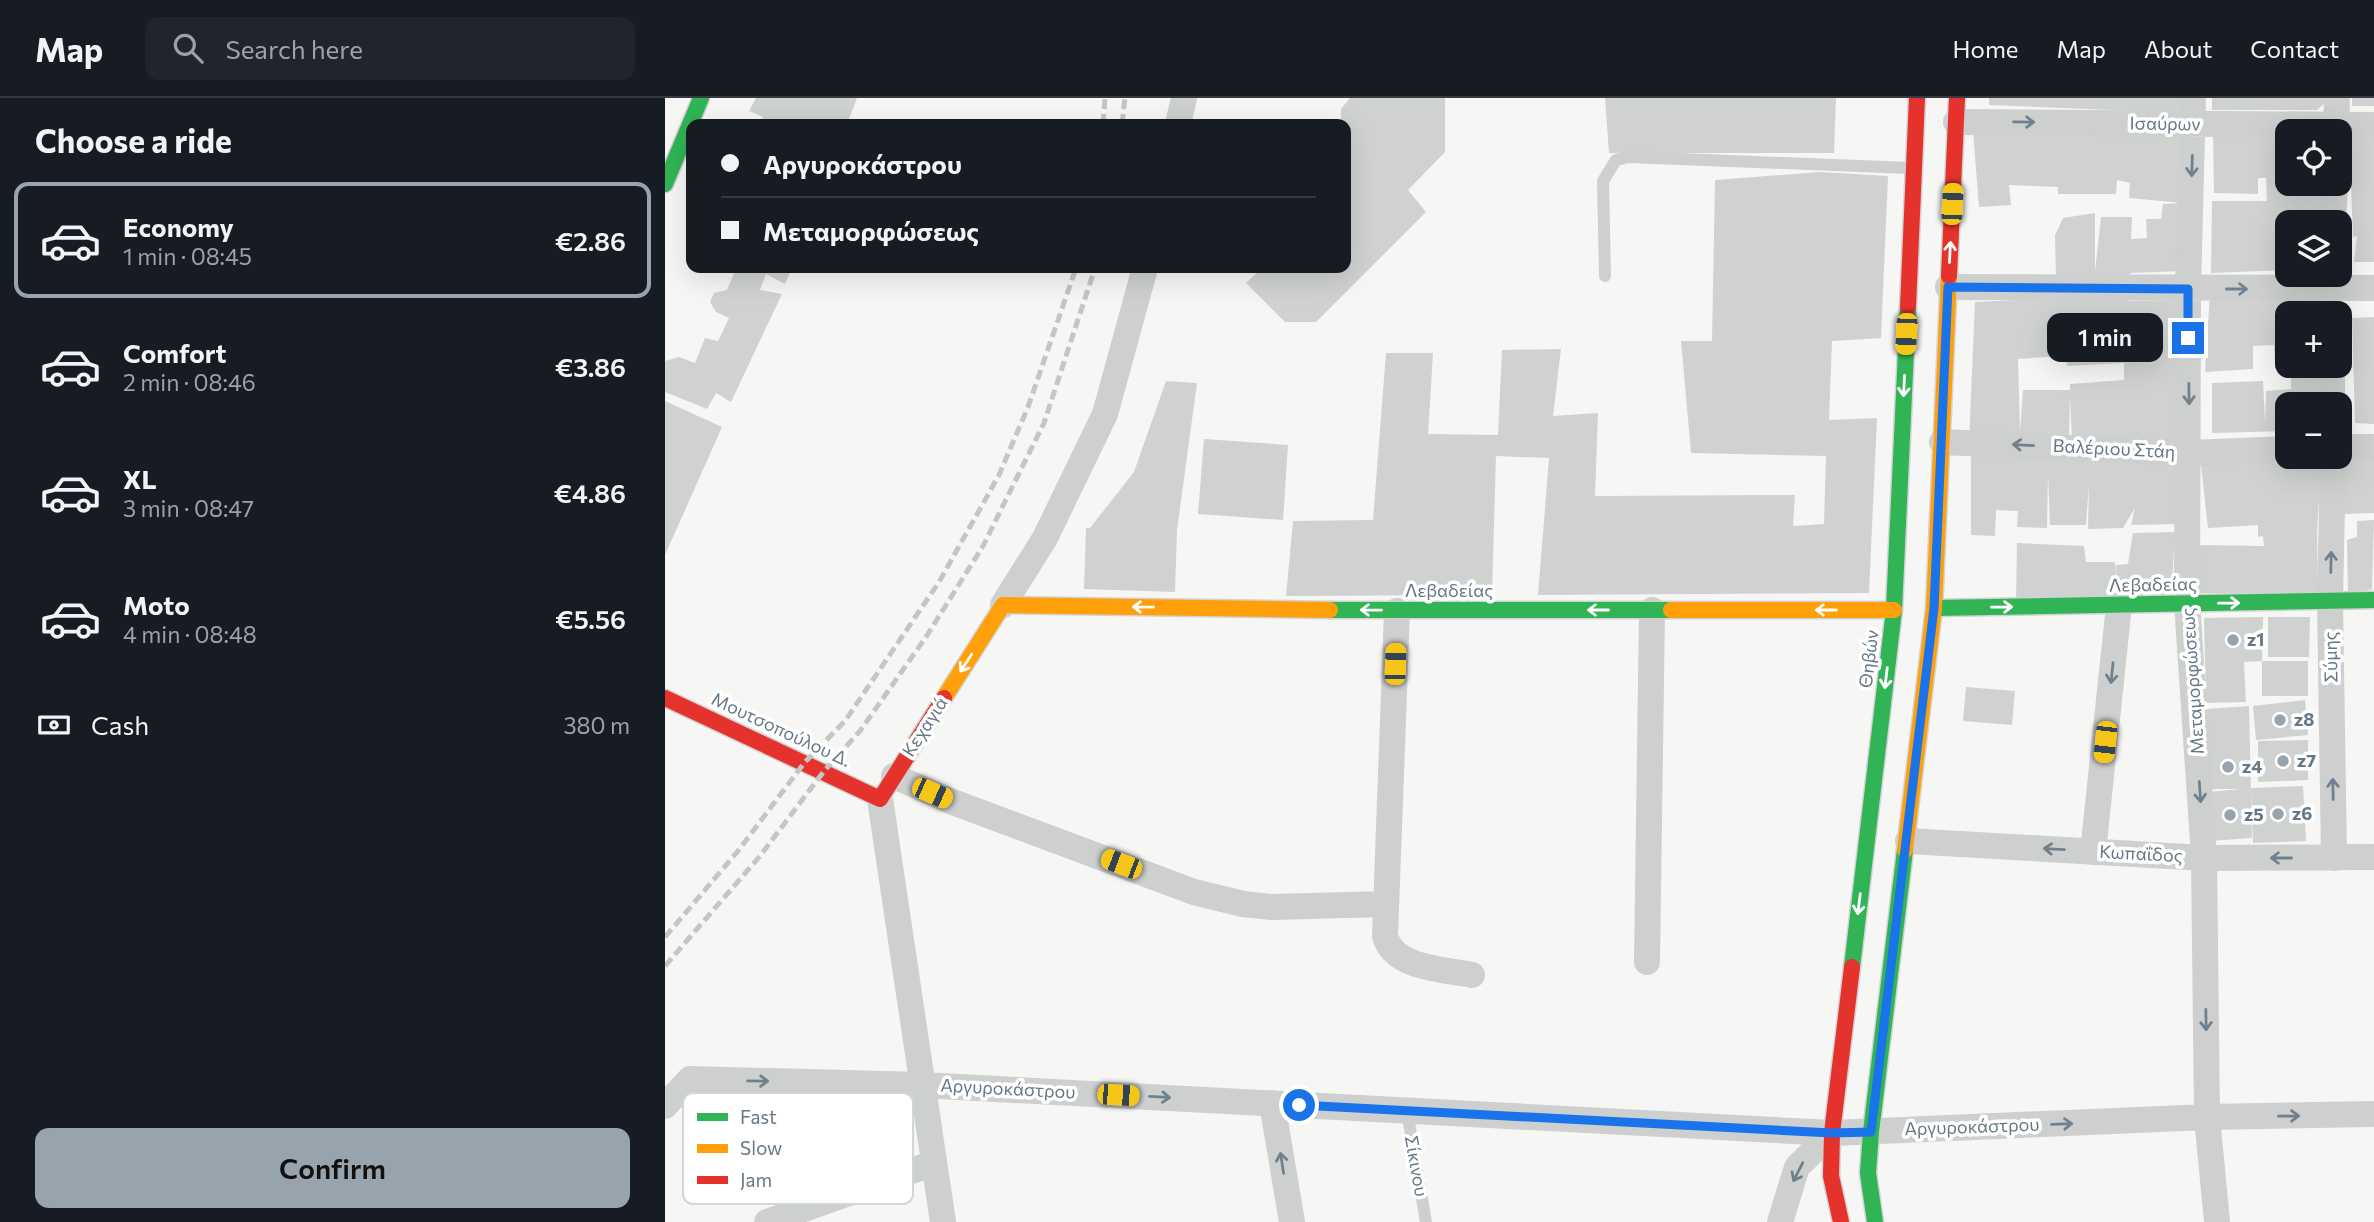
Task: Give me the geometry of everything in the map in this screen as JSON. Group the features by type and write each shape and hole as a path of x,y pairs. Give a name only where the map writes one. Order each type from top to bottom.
{"main road":[{"path":"692,119 701,98"},
{"name":"Θηβών","path":"1841,1222 1831,1176 1832,1133 1894,610 1917,98"},
{"path":"1875,1222 1868,1173 1871,1132 1934,608 1957,110"},
{"path":"665,184 686,134"},
{"name":"Λεβαδείας","path":"1934,608 2374,600"},
{"name":"Λεβαδείας","path":"1003,606 1397,611 1894,610"},
{"name":"Κεχαγιά","path":"880,799 1003,606"},
{"name":"Μουτσοπούλου Δ.","path":"665,698 880,799"}],"street":[{"path":"1179,119 1184,98"},
{"name":"Μεταμορφώσεως","path":"2193,98 2188,289 2190,453 2187,603 2204,858 2207,1117 2217,1222"},
{"path":"2337,98 2337,119"},
{"name":"Ισαύρων","path":"1957,110 2275,126"},
{"name":"Ισαύρων","path":"2352,127 2374,125"},
{"name":"Κεχαγιά","path":"1003,606 1045,538 1105,414 1144,273"},
{"path":"1948,287 2331,292 2374,288"},
{"name":"Βαλέριου Στάη","path":"1941,442 2190,453 2275,449"},
{"path":"2352,447 2374,447"},
{"name":"Σύμης","path":"2333,469 2330,601 2334,858"},
{"path":"2093,852 2119,605"},
{"path":"1647,961 1652,610"},
{"path":"1397,611 1385,936 1396,956 1472,975"},
{"path":"894,776 950,801 1194,892 1243,904 1272,907 1386,904"},
{"path":"880,799 943,1222"},
{"name":"Κωπαΐδος","path":"1908,841 2204,858 2374,857"},
{"name":"Αργυροκάστρου","path":"665,1105 690,1079 921,1084 1832,1133 2207,1117 2374,1114"},
{"path":"1272,1103 1291,1222"},
{"path":"1780,1222 1797,1167 1832,1133"},
{"path":"913,1170 934,1163"},
{"path":"767,1222 818,1204"}],"lane":[{"path":"1605,275 1603,181 1616,160 1629,157 1914,168"},
{"name":"Σίκινου","path":"1407,1111 1426,1222"}],"building":[{"path":"756,98 857,98 849,119 762,119 763,117 749,111"},
{"path":"1350,98 1445,98 1445,152 1408,190 1426,212 1316,322 1285,322 1246,283 1257,273 1351,273 1351,119 1341,119 1341,109"},
{"path":"1605,98 1836,98 1834,153 1609,153"},
{"path":"1989,98 2186,98 2185,113 1989,105"},
{"path":"2212,98 2325,98 2324,104 2317,110 2212,110"},
{"path":"2352,98 2374,98 2374,106 2352,106"},
{"path":"1973,130 2193,131 2184,271 2130,273 2130,276 2056,282 2055,235 2063,218 2095,213 2095,272 2101,217 2132,217 2131,239 2147,238 2146,219 2161,219 2163,204 2183,203 2129,198 2130,183 2117,180 2116,194 2058,194 2058,187 2009,185 2011,205 1979,207"},
{"path":"2275,131 2275,196 2325,196 2325,210 2275,210 2275,270 2211,273 2212,201 2267,201 2266,178 2258,178 2258,194 2214,193 2213,132"},
{"path":"2374,131 2374,262 2354,262 2357,236 2353,237 2352,132"},
{"path":"1820,172 1888,176 1881,338 1832,341 1829,420 1877,418 1869,593 1538,595 1549,458 1496,456 1492,595 1286,596 1293,521 1373,520 1386,353 1433,353 1428,434 1498,435 1502,350 1561,349 1553,416 1598,413 1595,496 1795,495 1793,526 1824,524 1826,456 1691,453 1681,341 1712,341 1715,180"},
{"path":"734,273 790,273 785,284 766,274 760,290 782,294 731,402 716,393 707,409 665,392 665,361 679,357 695,363 705,338 718,341 729,318 716,312 710,302 714,293 727,290"},
{"path":"2210,293 2324,293 2324,301 2275,301 2275,366 2274,345 2253,346 2253,369 2205,372"},
{"path":"2128,295 2127,301 2182,300 2183,441 2072,440 2070,397 2069,439 1969,443 1975,302","holes":["2062,356 2068,366 2124,363 2124,380 2070,384 2070,390 2023,390 2020,432 2018,359"]},
{"path":"2374,317 2374,424 2355,423 2352,318"},
{"path":"2291,378 2319,378 2319,392 2275,392 2275,431 2212,433 2212,383 2263,381 2265,423 2266,391 2291,389"},
{"path":"1166,381 1197,383 1177,530 1175,592 1084,589 1086,528 1090,528 1134,472"},
{"path":"665,401 722,427 665,555"},
{"path":"1204,439 1288,445 1283,520 1198,514"},
{"path":"1971,451 2183,459 2180,524 2131,525 2135,508 2123,528 2088,529 2089,484 2086,525 2050,525 2048,475 2047,528 2017,527 2018,511 1996,510 1995,536 1971,535"},
{"path":"2352,453 2374,454 2374,513 2343,514 2342,469 2352,469"},
{"path":"2200,456 2275,457 2275,469 2321,469 2317,530 2318,594 2196,593 2198,545 2264,546 2263,536 2258,537 2258,525 2208,528"},
{"path":"2374,520 2372,589 2348,596 2347,540 2357,537 2357,521"},
{"path":"2175,532 2171,601 2016,601 2017,543 2084,546 2086,562 2115,562 2117,581 2116,565 2128,564 2133,533"},
{"name":"z1","path":"2263,617 2262,661 2244,662 2246,702 2206,703 2204,618"},
{"path":"2268,617 2310,617 2309,657 2268,657"},
{"path":"2262,661 2308,661 2308,696 2262,696"},
{"path":"1966,687 2015,691 2012,725 1963,721"},
{"name":"z8","path":"2305,700 2308,735 2256,740 2253,706"},
{"path":"2249,706 2252,838 2210,841 2208,792 2241,789 2208,789 2207,709"},
{"name":"z7","path":"2308,740 2308,780 2258,782 2258,741"},
{"name":"z6","path":"2303,786 2306,841 2253,843 2251,788"}],"railway":[{"path":"1103,119 1105,98"},
{"path":"1123,119 1125,98"},
{"path":"665,937 738,851 805,762 845,721 939,582 999,475 1028,407 1074,273"},
{"path":"665,966 760,856 824,771 860,731 926,637 983,546 1044,423 1093,273"}],"traffic: fast":[{"path":"692,119 701,98"},
{"path":"665,184 686,134"},
{"path":"1852,967 1894,610 1908,307"},
{"path":"1934,608 2374,600"},
{"path":"1330,610 1671,610"},
{"path":"1875,1222 1868,1173 1871,1132 1905,850"}],"traffic: slow":[{"path":"1905,850 1934,608 1949,276"},
{"path":"944,698 1003,605 1330,610"},
{"path":"1671,610 1894,610"}],"traffic: jam":[{"path":"1908,307 1917,98"},
{"path":"1949,276 1957,98"},
{"path":"665,698 880,799 944,698"},
{"path":"1841,1222 1831,1176 1832,1133 1852,967"}],"place":[{"name":"z1","path":"2233,640"},
{"name":"z8","path":"2280,720"},
{"name":"z7","path":"2283,761"},
{"name":"z4","path":"2228,767"},
{"name":"z6","path":"2278,814"},
{"name":"z5","path":"2230,815"}],"route":[{"path":"1299,1105 1832,1133 1871,1132 1934,608 1948,287 2188,289 2188,338"}]}
